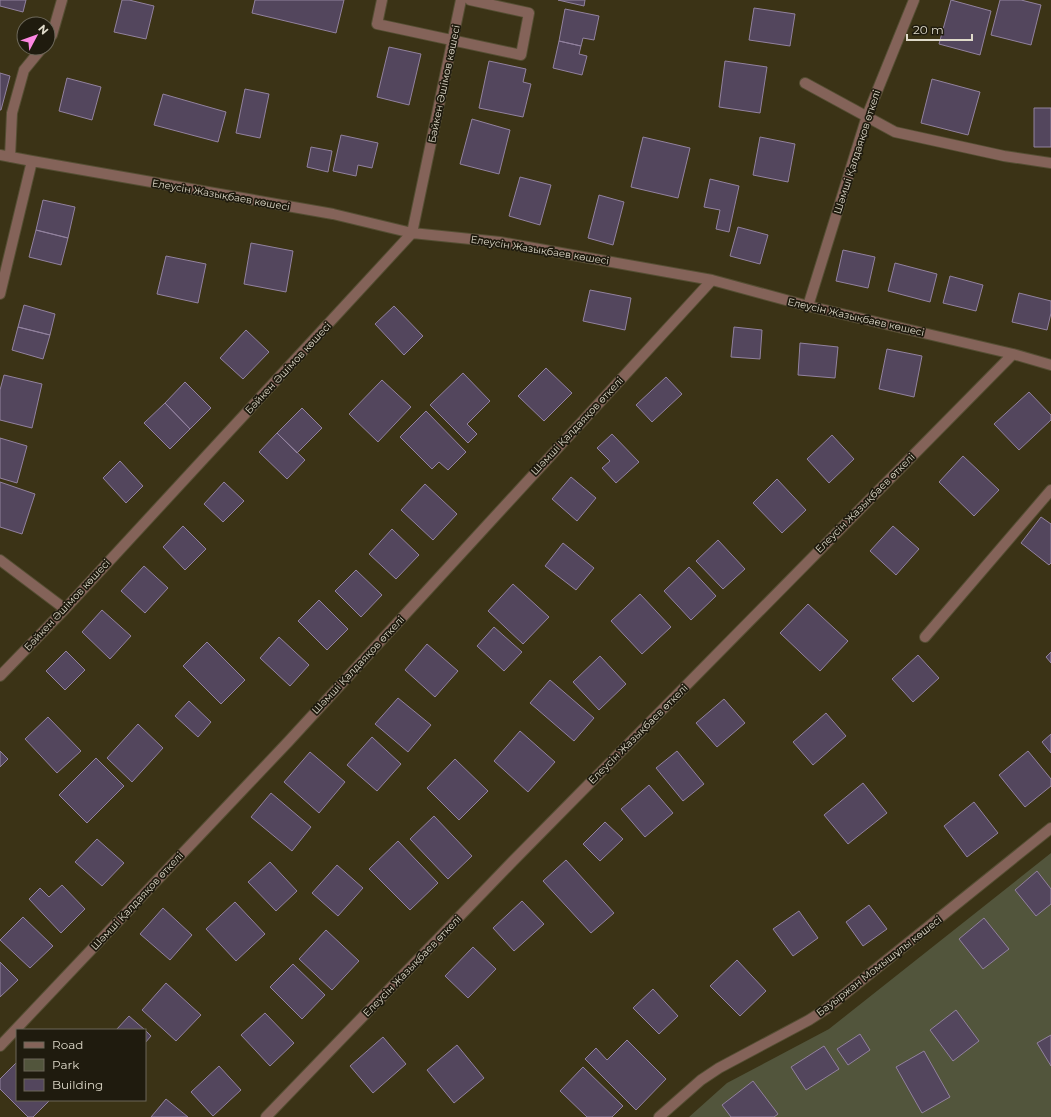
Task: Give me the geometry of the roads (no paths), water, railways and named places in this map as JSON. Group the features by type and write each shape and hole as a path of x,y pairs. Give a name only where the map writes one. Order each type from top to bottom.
{"street":[{"path":"56,19 62,0"},
{"path":"382,0 377,24 520,55 529,13 470,0"},
{"name":"Бәйкен Әшімов көшесі","path":"0,676 65,609 412,233 461,0"},
{"name":"Шәмші Қалдаяқов өткелі","path":"808,306 867,116 914,0"},
{"path":"5,156 12,113 24,70 35,56"},
{"path":"806,83 895,132 1004,156 1051,163"},
{"name":"Елеусін Жазықбаев көшесі","path":"5,156 334,214 412,233 500,242 712,280 808,306 1013,354 1051,365"},
{"path":"0,294 32,161"},
{"name":"Шәмші Қалдаяқов өткелі","path":"16,1029 293,736 712,280"},
{"name":"Елеусін Жазықбаев өткелі","path":"266,1117 513,861 1013,354"},
{"path":"925,637 1051,490"},
{"path":"0,560 65,609"},
{"name":"Бауыржан Момышұлы көшесі","path":"659,1117 701,1080 719,1068 826,1010 1051,828"},
{"name":"Шәмші Қалдаяқов өткелі","path":"0,1046 16,1029"}]}
